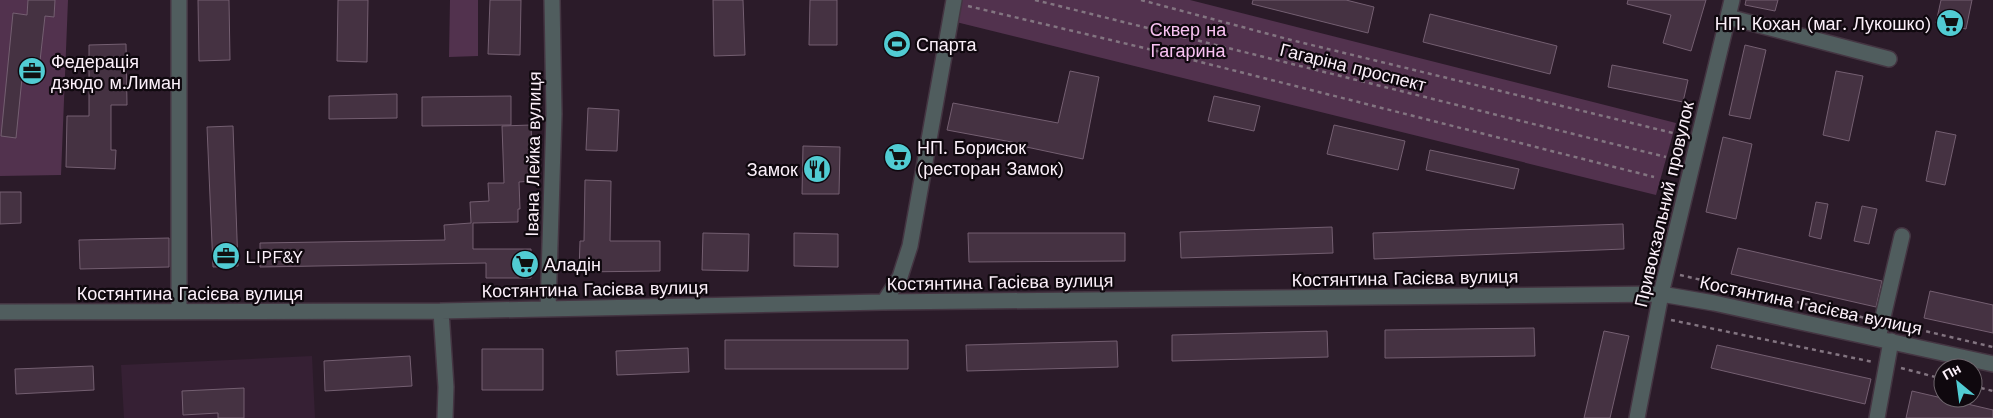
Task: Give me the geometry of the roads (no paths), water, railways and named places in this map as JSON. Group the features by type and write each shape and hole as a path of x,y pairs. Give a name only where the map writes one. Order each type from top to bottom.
{"street":[{"path":"179,0 179,312"},
{"name":"Івана Лейка вулиця","path":"548,309 554,114 552,0"},
{"name":"Привокзальний провулок","path":"1637,418 1666,272 1732,0"},
{"path":"884,302 900,276 910,246 959,3"},
{"path":"1728,17 1889,59"},
{"path":"1878,418 1887,365 1885,340 1902,236"},
{"name":"Костянтина Гасієва вулиця","path":"0,312 441,311 884,302 1661,294 1714,303 1993,364"},
{"path":"441,311 446,387 445,418"}],"place":[{"name":"НП. Кохан (маг. Лукошко)","path":"1950,23"},
{"name":"Спарта","path":"897,44"},
{"name":"Федерація дзюдо м.Лиман","path":"32,71"},
{"name":"НП. Борисюк (ресторан Замок)","path":"898,157"},
{"name":"Замок","path":"817,169"},
{"name":"LIPF&Y","path":"226,256"},
{"name":"Аладін","path":"525,264"}],"park label":[{"name":"Сквер на Гагарина","path":"1188,39"}]}
